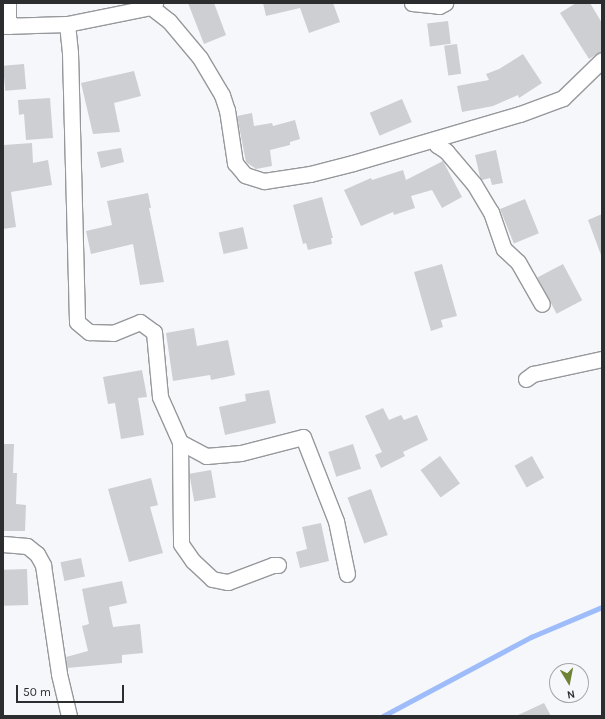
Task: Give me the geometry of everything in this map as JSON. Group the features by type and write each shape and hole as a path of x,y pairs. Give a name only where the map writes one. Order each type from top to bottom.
{"street":[{"path":"8,3 6,26 67,24 153,5 169,21 200,58 222,95 227,110 235,163 245,175 264,181 310,174 437,138 443,134 520,114 563,98 602,60"},
{"path":"412,3 439,6 445,3"},
{"path":"67,24 70,53 77,322 89,332 113,333 140,322 154,332 160,397 180,442 181,544 193,561 212,579 228,582 273,565 278,565"},
{"path":"437,138 437,145 446,151 474,184 491,212 504,249 518,262 542,304"},
{"path":"526,379 534,374 602,359"},
{"path":"180,442 206,456 241,453 303,437 336,521 347,574"},
{"path":"3,544 27,546 37,554 43,565 59,674 69,716"}],"building":[{"path":"188,3 214,3 226,35 204,44"},
{"path":"263,3 333,3 340,22 309,33 300,8 266,16"},
{"path":"576,3 590,3 602,23 602,51 589,59 560,13"},
{"path":"448,21 451,44 430,46 427,24"},
{"path":"457,44 461,74 448,76 444,46"},
{"path":"523,54 542,83 519,98 518,95 493,106 462,112 457,86 489,80 486,74 499,69"},
{"path":"24,64 26,89 5,91 3,66"},
{"path":"134,71 141,96 114,103 120,132 93,134 81,83"},
{"path":"50,98 53,138 26,140 24,114 19,115 18,100"},
{"path":"402,99 412,122 380,136 370,113"},
{"path":"252,113 254,126 272,123 273,126 295,120 300,139 290,142 290,145 270,150 272,166 256,169 246,162 237,116"},
{"path":"32,143 33,163 48,160 52,185 11,192 16,227 3,229 4,145"},
{"path":"121,148 124,162 101,168 97,152"},
{"path":"496,150 503,183 492,185 490,178 482,180 480,177 475,155"},
{"path":"443,161 462,197 442,208 432,190 411,196 415,208 394,215 393,212 361,226 344,190 371,178 372,180 403,170 406,180"},
{"path":"148,193 151,208 149,208 164,282 140,285 133,244 91,254 86,231 112,225 107,201"},
{"path":"322,197 333,238 331,238 332,244 308,250 306,243 303,244 293,205"},
{"path":"525,199 539,233 514,243 500,209"},
{"path":"602,214 602,254 601,255 588,220"},
{"path":"243,227 248,248 224,254 219,233"},
{"path":"442,264 457,316 441,320 443,327 431,331 414,272"},
{"path":"563,264 582,300 557,314 537,278"},
{"path":"194,328 197,346 228,340 235,375 211,380 210,375 173,381 166,333"},
{"path":"142,370 147,397 138,398 144,435 121,439 115,403 108,404 103,377"},
{"path":"269,390 276,423 225,435 219,407 246,401 245,394"},
{"path":"383,408 389,420 401,415 404,420 417,415 428,440 403,452 405,456 381,468 375,455 382,452 365,416"},
{"path":"3,444 14,444 13,473 17,473 16,504 26,505 25,531 3,531"},
{"path":"353,444 361,469 336,477 328,452"},
{"path":"440,456 460,484 441,498 421,470"},
{"path":"532,456 544,478 527,488 515,466"},
{"path":"211,470 216,498 194,501 189,474"},
{"path":"151,478 158,505 150,507 163,553 129,562 108,489"},
{"path":"371,489 388,535 364,544 348,498"},
{"path":"321,523 329,561 300,568 296,552 307,549 302,527"},
{"path":"81,558 85,577 64,581 60,562"},
{"path":"27,569 28,605 4,606 3,570"},
{"path":"122,581 127,603 109,607 113,627 140,624 143,653 122,655 122,663 67,668 66,657 88,651 82,626 89,624 82,589"},
{"path":"544,703 551,716 516,716"}],"waterway":[{"path":"383,716 531,637 602,607"}]}
